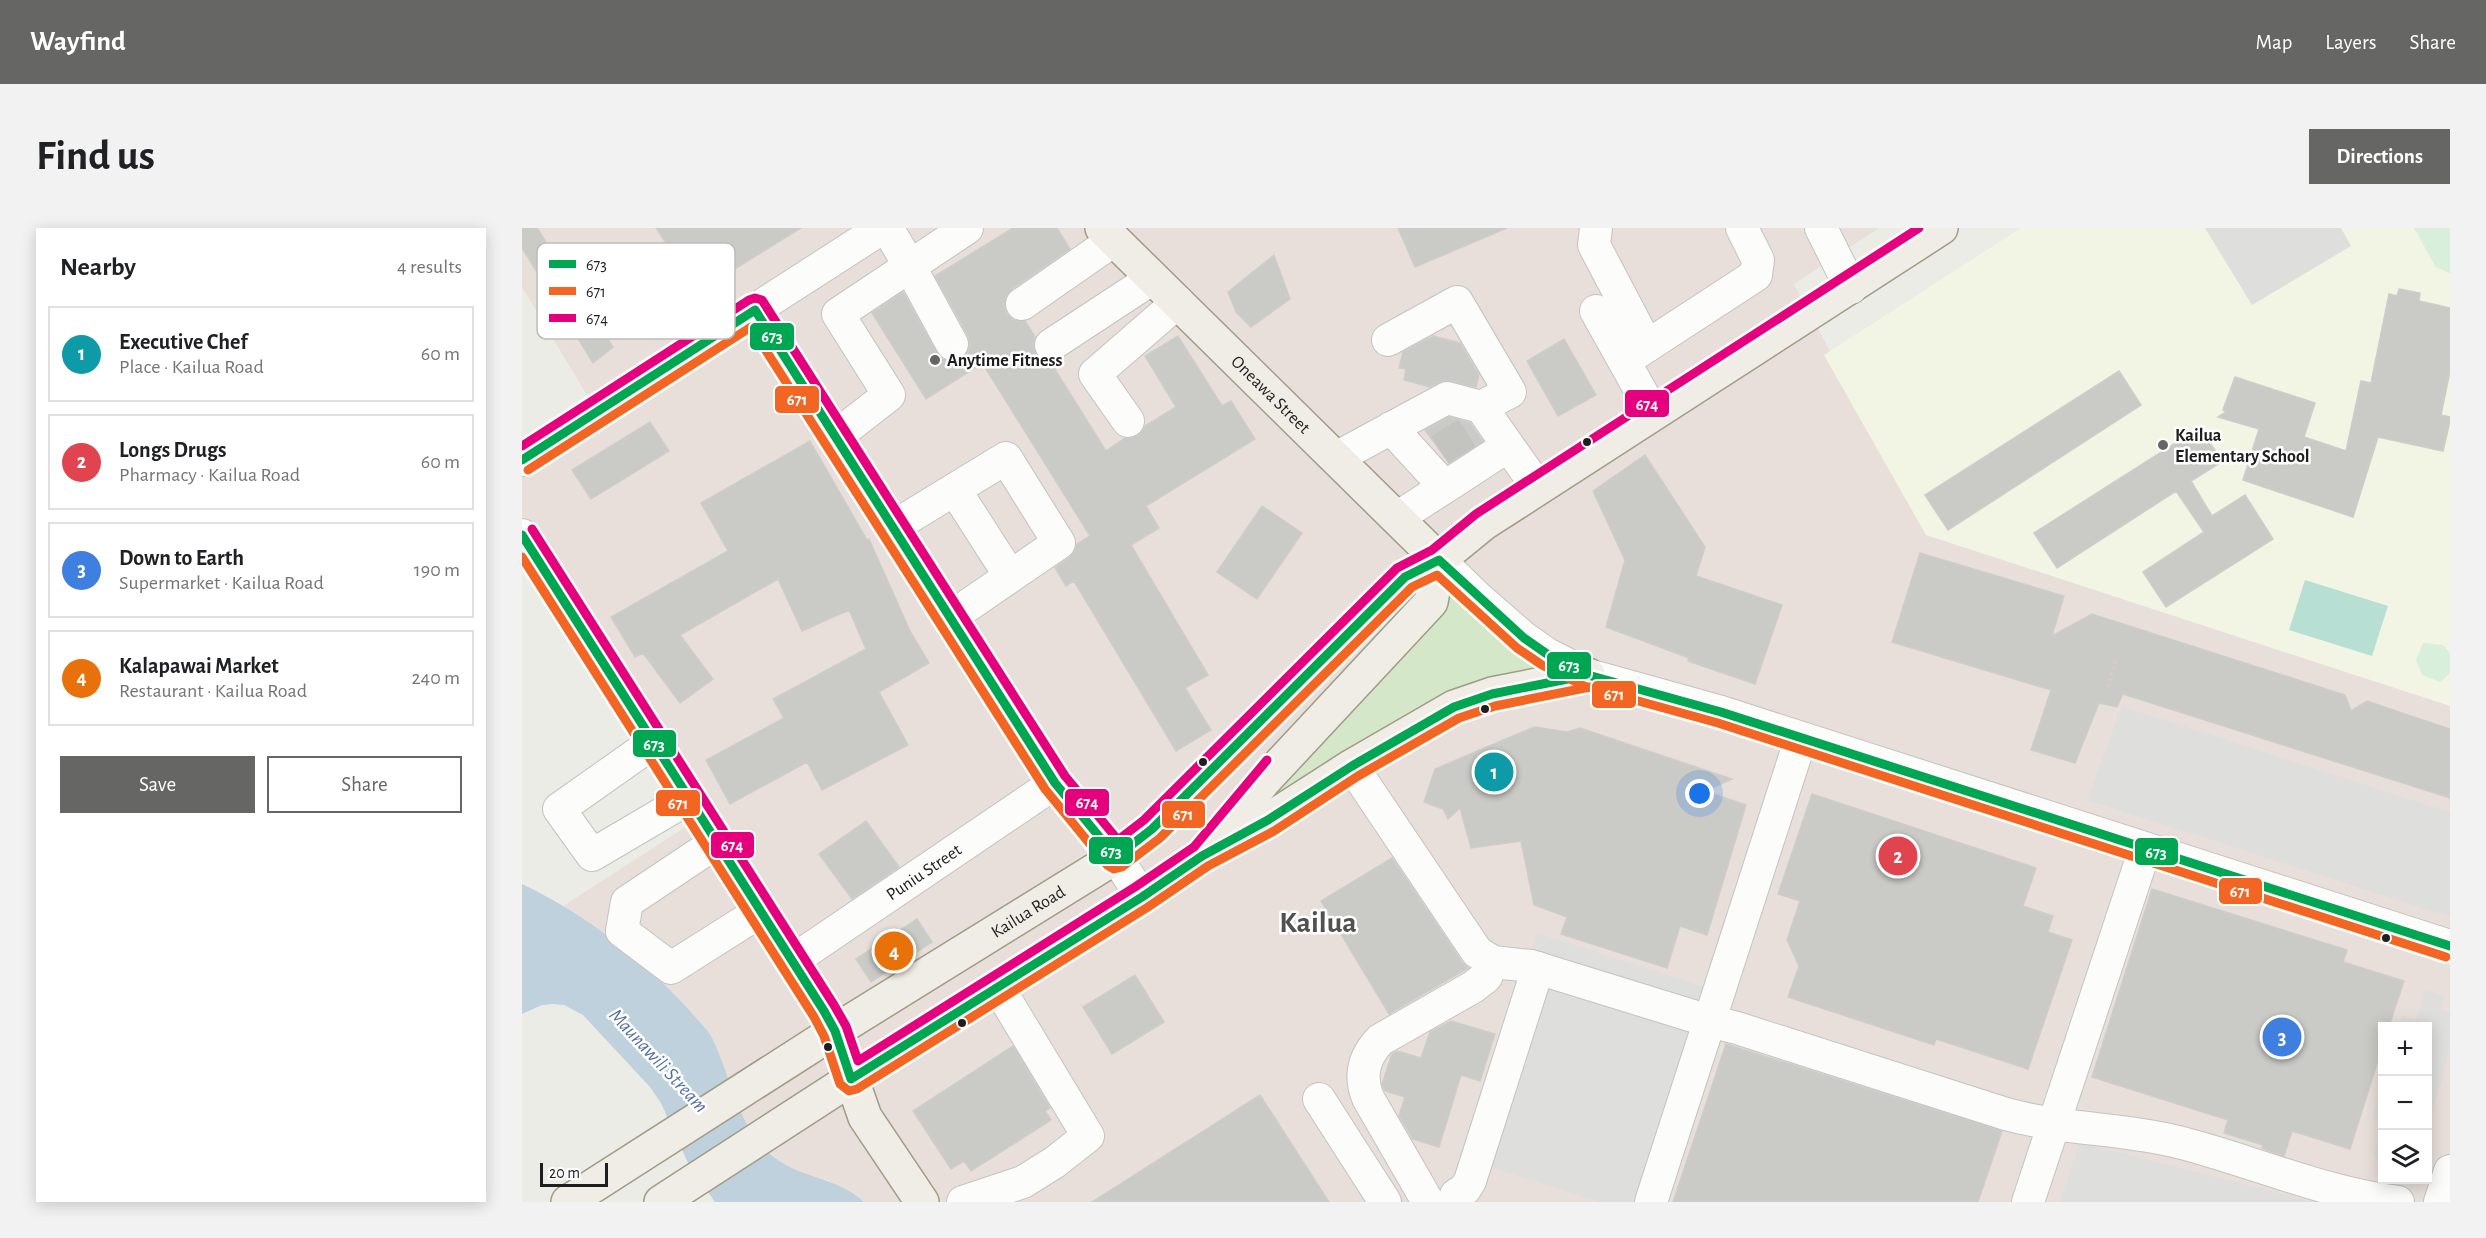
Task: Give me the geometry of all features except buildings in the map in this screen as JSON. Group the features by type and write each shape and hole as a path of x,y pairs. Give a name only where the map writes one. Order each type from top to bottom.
{"main road":[{"name":"Kailua Road","path":"567,1202 835,1031 1116,857 1152,829 1405,577 1439,560 1483,524 1941,228"},
{"name":"Oneawa Street","path":"1108,234 1439,560"},
{"path":"1202,856 1264,781 1431,602 1439,560"},
{"path":"661,1202 851,1079 1142,897 1202,856 1268,820 1352,766 1454,707 1492,694 1588,675"},
{"path":"835,1031 866,1117 922,1202"}],"street":[{"path":"735,323 882,228"},
{"path":"888,228 952,344"},
{"path":"835,437 889,395 838,314 967,228"},
{"path":"1596,228 1594,244 1636,354 1653,413"},
{"path":"1636,354 1756,274 1758,260 1742,228"},
{"path":"1821,228 1851,288"},
{"path":"1022,304 1108,234"},
{"path":"1051,345 1153,278"},
{"path":"1128,421 1095,374 1178,302"},
{"path":"1388,340 1456,302 1510,392 1482,417"},
{"path":"755,310 1055,783 1116,857 1142,897"},
{"path":"1596,311 1636,354"},
{"path":"522,460 710,339"},
{"path":"1336,458 1447,398 1482,417 1508,446 1538,488"},
{"path":"1391,428 1431,456 1445,487"},
{"path":"1397,518 1508,446"},
{"path":"892,527 1006,458 1059,543 951,617"},
{"path":"955,490 1010,576"},
{"path":"522,536 835,1031"},
{"path":"1439,560 1524,638 1546,654 1588,675 1648,690 1801,738 2450,946"},
{"path":"1651,1202 1801,738"},
{"path":"654,742 559,809 592,855 689,798"},
{"path":"1352,766 1477,952 1493,962 1538,968 1737,1028 2006,1114 2053,1124 2180,1142 2341,1198 2398,1202"},
{"name":"Puniu Street","path":"792,961 1055,783"},
{"path":"717,842 627,902 622,931 672,968 761,911"},
{"path":"2028,1202 2145,849"},
{"path":"1493,962 1486,977 1473,987 1380,1040 1372,1049 1363,1069 1364,1089 1368,1098 1448,1200 1465,1189 1470,1182 1538,968"},
{"path":"963,1202 1023,1182 1055,1162 1088,1136 998,987"},
{"path":"1319,1099 1385,1202"}],"path":[{"path":"2108,687 2115,659"}],"shaded area":[{"path":"522,228 1879,228 1794,284 1926,530 2450,698 2450,1202 864,1202 829,1181 787,1168 759,1142 748,1127 735,1100 609,937 563,906 712,810 522,515 522,478 603,422 553,339 735,339 735,243 537,243 537,312 522,287"},
{"name":"Kailua Elementary School","path":"2021,228 2414,228 2436,267 2450,273 2450,706 1926,535 1824,355"},
{"path":"2205,228 2341,228 2351,246 2252,305"},
{"path":"2305,580 2388,606 2372,656 2289,630"},
{"path":"2122,706 2450,812 2450,917 2087,800"},
{"path":"1537,933 1712,989 1644,1202 1600,1202 1464,1159"},
{"path":"2425,990 2445,996 2441,1010 2450,1013 2450,1051 2432,1113 2432,1022 2400,1022 2402,1016 2416,1020"},
{"path":"2378,1098 2378,1121 2372,1119"},
{"path":"2378,1139 2378,1158 2373,1156"},
{"path":"2079,1142 2312,1202 2060,1202"}],"green space":[{"path":"2414,228 2450,228 2450,273 2436,267"},
{"path":"1439,560 1563,663 1492,694 1267,820 1264,781 1429,605"},
{"path":"2423,643 2443,645 2450,653 2450,673 2440,682 2422,675 2416,660"}],"water":[{"name":"Maunawili Stream","path":"522,884 568,909 612,939 652,973 689,1010 712,1038 750,1130 771,1155 784,1164 851,1192 864,1202 715,1202 688,1163 661,1103 650,1087 583,1015 564,1005 553,1004 542,1005 522,1014"}],"tunnel":[{"path":"1440,450 1476,427"}],"transit line":[{"name":"674","path":"735,309 749,300 755,298 762,300 1065,776 1118,840 1144,820 1397,568 1432,550 1476,514 1919,228"},
{"name":"673","path":"735,323 755,310 1055,783 1116,857 1152,829 1405,577 1439,560 1524,638 1547,654 1588,675 1721,712 2450,946"},
{"name":"671","path":"735,337 751,327 1045,789 1107,865 1114,869 1122,867 1160,838 1412,587 1437,575 1517,648 1542,665 1584,686 1718,723 2446,957"},
{"name":"674","path":"522,446 688,339"},
{"name":"673","path":"522,460 710,339"},
{"name":"671","path":"528,470 732,339"},
{"name":"674","path":"532,529 834,1005 846,1026 858,1061 1135,887 1194,847 1267,760"},
{"name":"673","path":"522,535 824,1011 835,1031 851,1079 1142,897 1202,856 1268,820 1352,766 1454,707 1492,694 1588,675"},
{"name":"671","path":"522,557 814,1017 824,1036 840,1084 849,1091 857,1089 1148,907 1208,866 1274,831 1358,776 1459,718 1495,706 1590,687"}],"place":[{"name":"Anytime Fitness","path":"935,360"},
{"name":"Kailua Elementary School","path":"2163,445"},
{"name":"Executive Chef","path":"1494,772"},
{"name":"Longs Drugs","path":"1898,856"},
{"name":"Kalapawai Market","path":"894,951"},
{"name":"Down to Earth","path":"2282,1037"}],"district":[{"name":"Kailua","path":"1318,922"}]}
